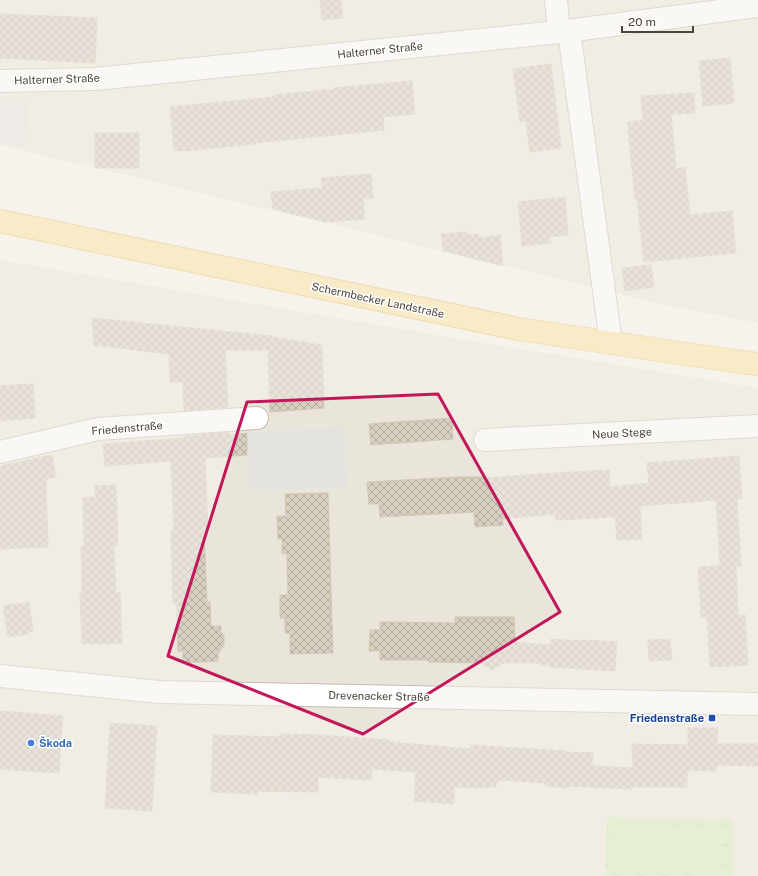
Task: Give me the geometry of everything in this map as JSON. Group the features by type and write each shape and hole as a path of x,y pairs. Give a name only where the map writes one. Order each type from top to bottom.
{"main road":[{"name":"Schermbecker Landstraße","path":"0,221 519,330 758,364"}],"street":[{"path":"556,0 564,32 610,343"},
{"name":"Halterner Straße","path":"0,81 95,78 564,32 758,6"},
{"name":"Friedenstraße","path":"0,452 98,429 257,418"},
{"name":"Neue Stege","path":"485,440 758,426"},
{"name":"Drevenacker Straße","path":"0,676 159,692 758,704"}],"highlighted area":[{"path":"438,394 560,612 363,734 168,656 247,402"}],"shaded area":[{"path":"0,0 758,0 758,323 656,303 0,145"},
{"path":"29,101 25,148 0,142 0,102"},
{"path":"0,260 465,340 758,388 758,876 0,876"},
{"path":"343,427 348,487 250,490 248,432"}],"green space":[{"path":"607,817 733,820 733,876 605,876"},
{"path":"616,824 721,826 720,876 615,874"}],"building":[{"path":"320,0 341,0 343,18 322,20"},
{"path":"0,14 97,18 95,63 0,58"},
{"path":"730,58 734,103 703,106 699,61"},
{"path":"551,64 561,148 530,152 526,121 520,121 513,69"},
{"path":"412,81 415,114 383,117 384,130 184,151 174,150 170,107 274,97 274,95 334,89 333,88"},
{"path":"694,93 695,113 671,114 676,169 685,167 690,215 732,211 736,253 644,262 637,199 635,199 628,122 643,120 641,96"},
{"path":"95,133 139,133 139,168 95,168"},
{"path":"371,174 373,198 363,199 365,219 325,222 273,209 271,192 322,188 321,178"},
{"path":"565,197 568,235 550,237 550,243 522,246 518,202"},
{"path":"467,232 468,235 478,234 479,238 500,235 503,266 443,251 441,234"},
{"path":"651,265 654,287 625,291 622,268"},
{"path":"92,318 272,336 322,345 324,408 270,412 268,350 225,350 228,407 184,411 183,382 170,382 169,354 94,345"},
{"path":"33,384 35,418 0,421 0,386"},
{"path":"452,418 453,439 371,445 369,424"},
{"path":"229,432 229,435 247,433 247,455 205,458 208,530 204,530 207,602 210,602 211,626 221,626 221,632 224,635 224,645 218,654 218,661 183,663 183,651 178,651 177,603 173,603 171,531 174,531 171,461 105,466 103,444 185,438 185,436"},
{"path":"52,455 56,477 46,479 48,547 0,549 0,466"},
{"path":"739,456 742,499 737,499 741,566 736,566 738,615 745,615 748,665 710,667 707,617 701,617 698,567 720,566 716,500 640,506 642,539 617,540 615,517 556,520 555,514 502,519 503,525 475,527 474,512 380,517 379,504 369,504 367,482 457,477 485,478 609,470 610,487 649,483 647,463"},
{"path":"116,485 118,545 114,545 116,593 120,593 122,643 82,644 80,594 82,593 81,546 84,546 83,498 96,497 95,486"},
{"path":"328,493 333,653 290,654 290,633 285,633 285,618 280,618 280,595 288,595 287,553 282,554 282,539 278,539 277,516 286,516 285,494"},
{"path":"29,602 33,631 29,632 29,634 8,637 3,606"},
{"path":"455,617 514,617 515,642 551,645 551,639 617,642 615,671 550,667 541,665 541,663 503,663 492,670 481,663 428,662 428,660 380,660 380,651 369,651 370,630 380,630 380,622 455,623"},
{"path":"670,639 672,660 649,661 648,640"},
{"name":"Škoda","path":"0,711 63,716 59,773 0,769"},
{"path":"110,723 157,726 152,811 105,808"},
{"path":"688,728 718,728 717,744 758,744 758,766 717,765 716,771 687,770 687,787 632,787 632,789 567,786 567,788 546,786 546,783 497,780 496,787 455,787 453,804 414,801 416,772 372,769 371,780 318,777 318,792 257,791 257,794 211,792 213,735 280,737 280,734 321,735 389,740 389,742 471,749 471,745 593,753 592,766 633,768 632,744 688,745"}],"place":[{"name":"Friedenstraße","path":"712,718"},
{"name":"Škoda","path":"31,743"}]}
